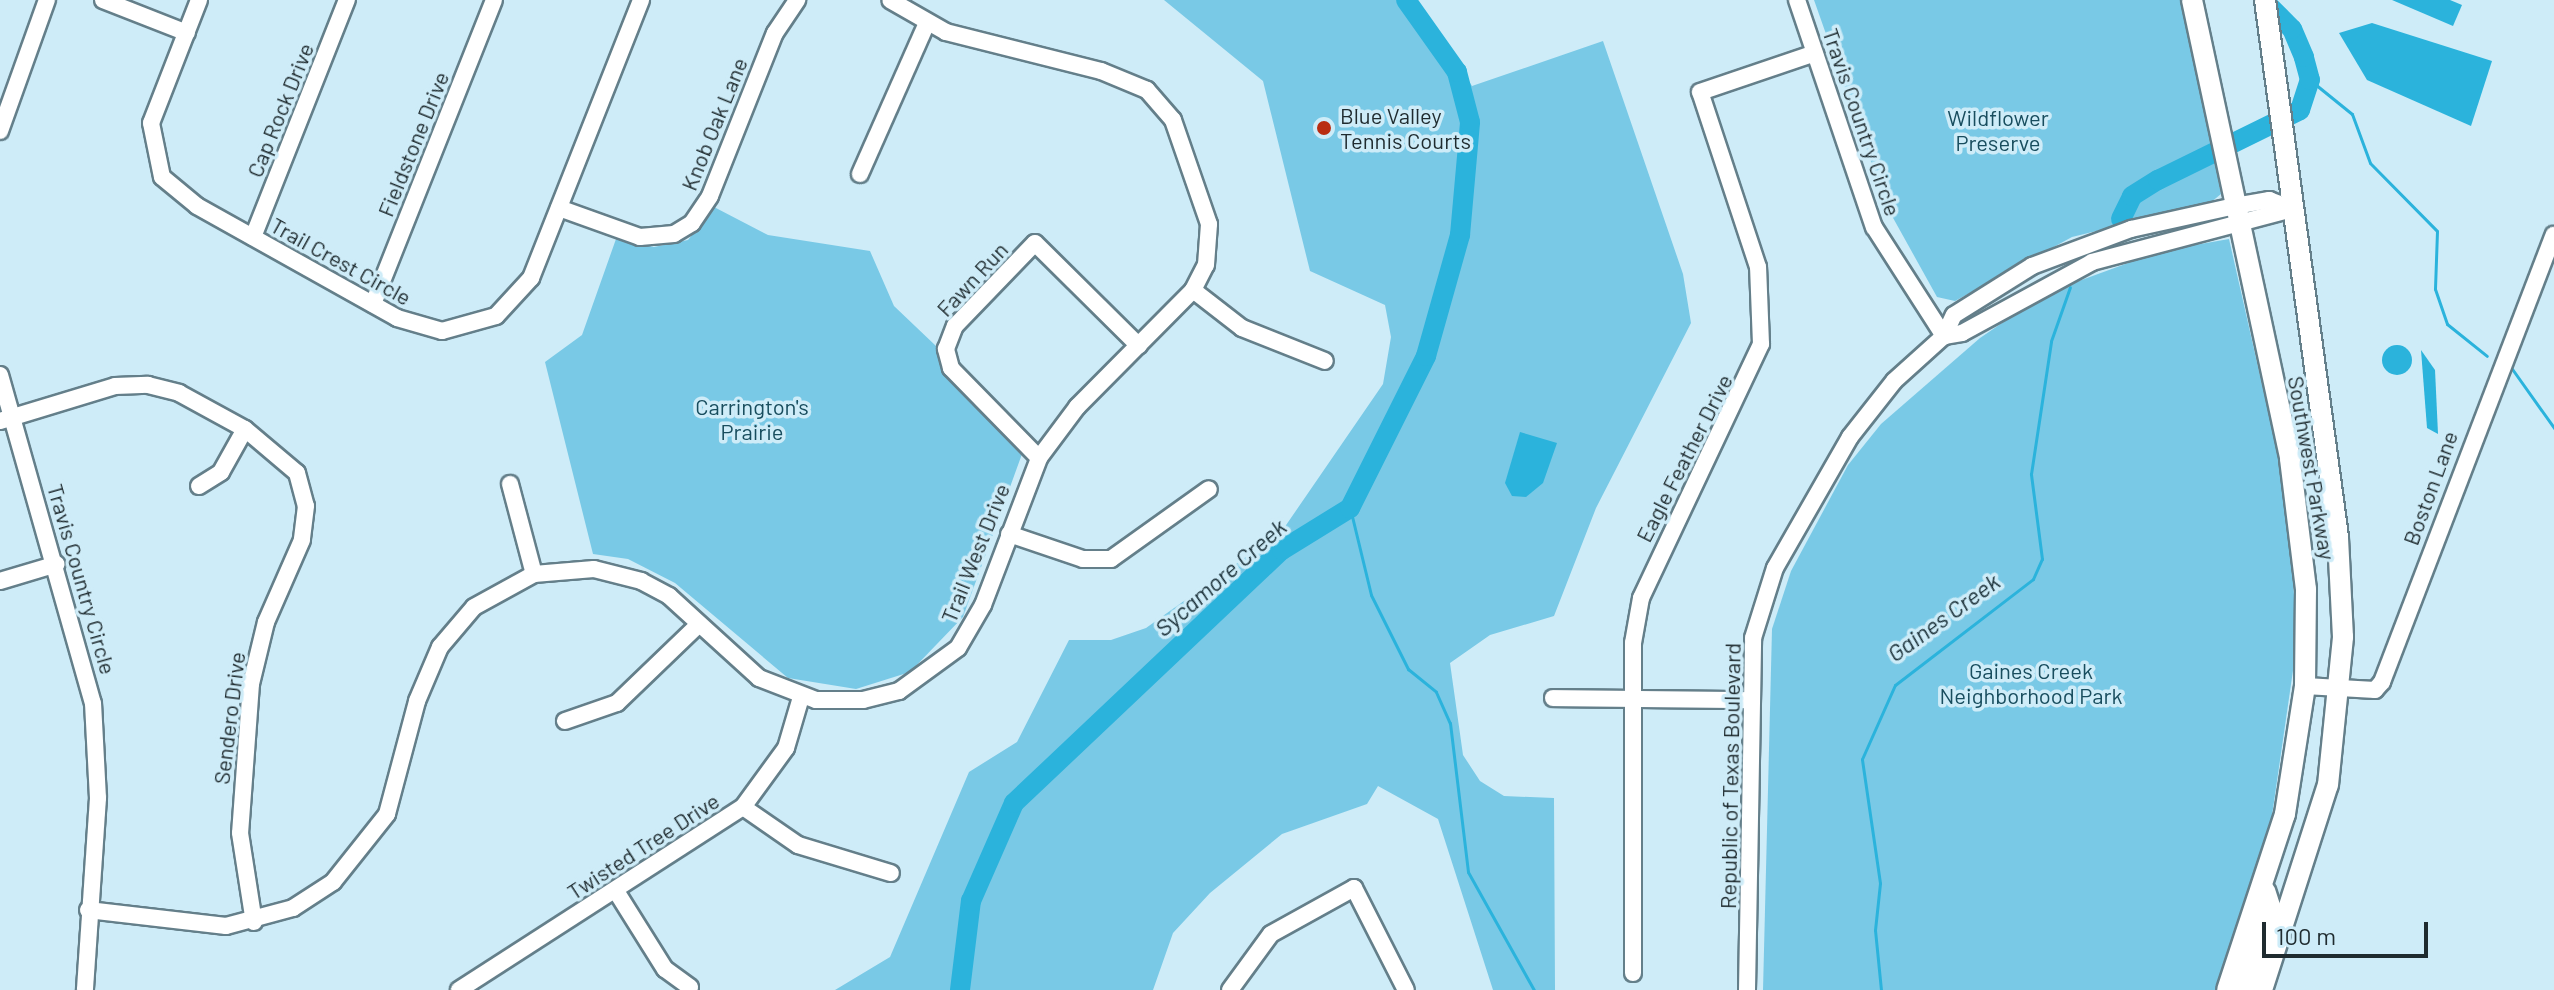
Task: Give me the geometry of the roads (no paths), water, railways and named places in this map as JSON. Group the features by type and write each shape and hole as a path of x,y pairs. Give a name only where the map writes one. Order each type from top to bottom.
{"main road":[{"name":"Southwest Parkway","path":"2192,0 2302,528 2305,686 2285,814 2264,887 2227,990"},
{"name":"Southwest Parkway","path":"2262,990 2319,820 2341,689 2338,537 2265,0"},
{"path":"2243,990 2271,909 2264,887"}],"street":[{"path":"0,131 47,0"},
{"path":"103,0 187,33"},
{"name":"Trail Crest Circle","path":"199,0 151,123 153,156 178,195 373,304 431,330 487,321 526,286 641,0"},
{"name":"Cap Rock Drive","path":"253,237 347,0"},
{"name":"Fieldstone Drive","path":"373,304 494,0"},
{"name":"Knob Oak Lane","path":"559,208 640,237 674,234 692,223 710,196 775,33 797,0"},
{"name":"Trail West Drive","path":"88,910 185,926 254,922 318,893 363,851 396,793 417,701 440,647 474,607 534,574 580,568 628,576 669,596 747,669 801,697 884,696 938,668 976,622 1039,458 1193,290 1209,247 1206,211 1173,120 1147,90 926,25 890,0"},
{"name":"Travis Country Circle","path":"1797,0 1874,227 1944,336"},
{"path":"860,174 926,25"},
{"name":"Eagle Feather Drive","path":"1633,973 1633,698 1641,598 1761,344 1758,267 1700,92 1815,53"},
{"name":"Republic of Texas Boulevard","path":"1747,990 1749,700 1759,611 1806,509 1882,396 1944,336 1954,315 2032,266 2131,229 2237,216 2269,200 2293,209"},
{"name":"Boston Lane","path":"2305,686 2375,690 2382,682 2554,235"},
{"name":"Fawn Run","path":"1039,458 951,368 946,349 955,326 1035,243 1139,346"},
{"path":"1193,290 1242,328 1325,361"},
{"name":"Travis Country Circle","path":"0,375 6,419 57,564 95,728 97,819 88,910 85,990"},
{"name":"Sendero Drive","path":"6,419 115,386 148,385 179,393 245,429 290,462 306,506 302,540 266,622 251,684 240,833 254,922"},
{"path":"199,486 221,472 245,429"},
{"path":"510,484 534,574"},
{"path":"1009,534 1083,559 1111,559 1209,489"},
{"path":"0,581 57,564"},
{"path":"565,721 617,703 699,624"},
{"name":"Twisted Tree Drive","path":"459,990 743,807 786,748 801,697"},
{"path":"1553,698 1749,700"},
{"path":"743,807 798,845 891,873"},
{"path":"1230,990 1271,934 1354,888 1406,990"},
{"path":"616,891 665,969 690,987"}],"waterway":[{"name":"Sycamore Creek","path":"960,990 971,901 1014,803 1282,550 1350,508 1426,356 1460,235 1470,122 1457,72 1406,0"},
{"name":"Gaines Creek","path":"2121,219 2132,196 2158,180 2300,110 2310,80 2304,57 2292,29 2263,0"},
{"path":"2310,80 2352,114 2370,163 2437,231 2435,289 2447,324 2487,356"},
{"name":"Gaines Creek","path":"1881,990 1875,930 1880,883 1862,759 1895,685 2033,579 2042,559 2031,474 2051,341 2070,287"},
{"path":"2510,366 2554,428"},
{"path":"1350,508 1371,595 1408,669 1436,692 1450,723 1468,872 1534,990"}],"place":[{"name":"Blue Valley Tennis Courts","path":"1324,128"}],"park label":[{"name":"Wildflower Preserve","path":"1998,130"},
{"name":"Carrington's Prairie","path":"752,418"},
{"name":"Gaines Creek Neighborhood Park","path":"2031,682"}]}
